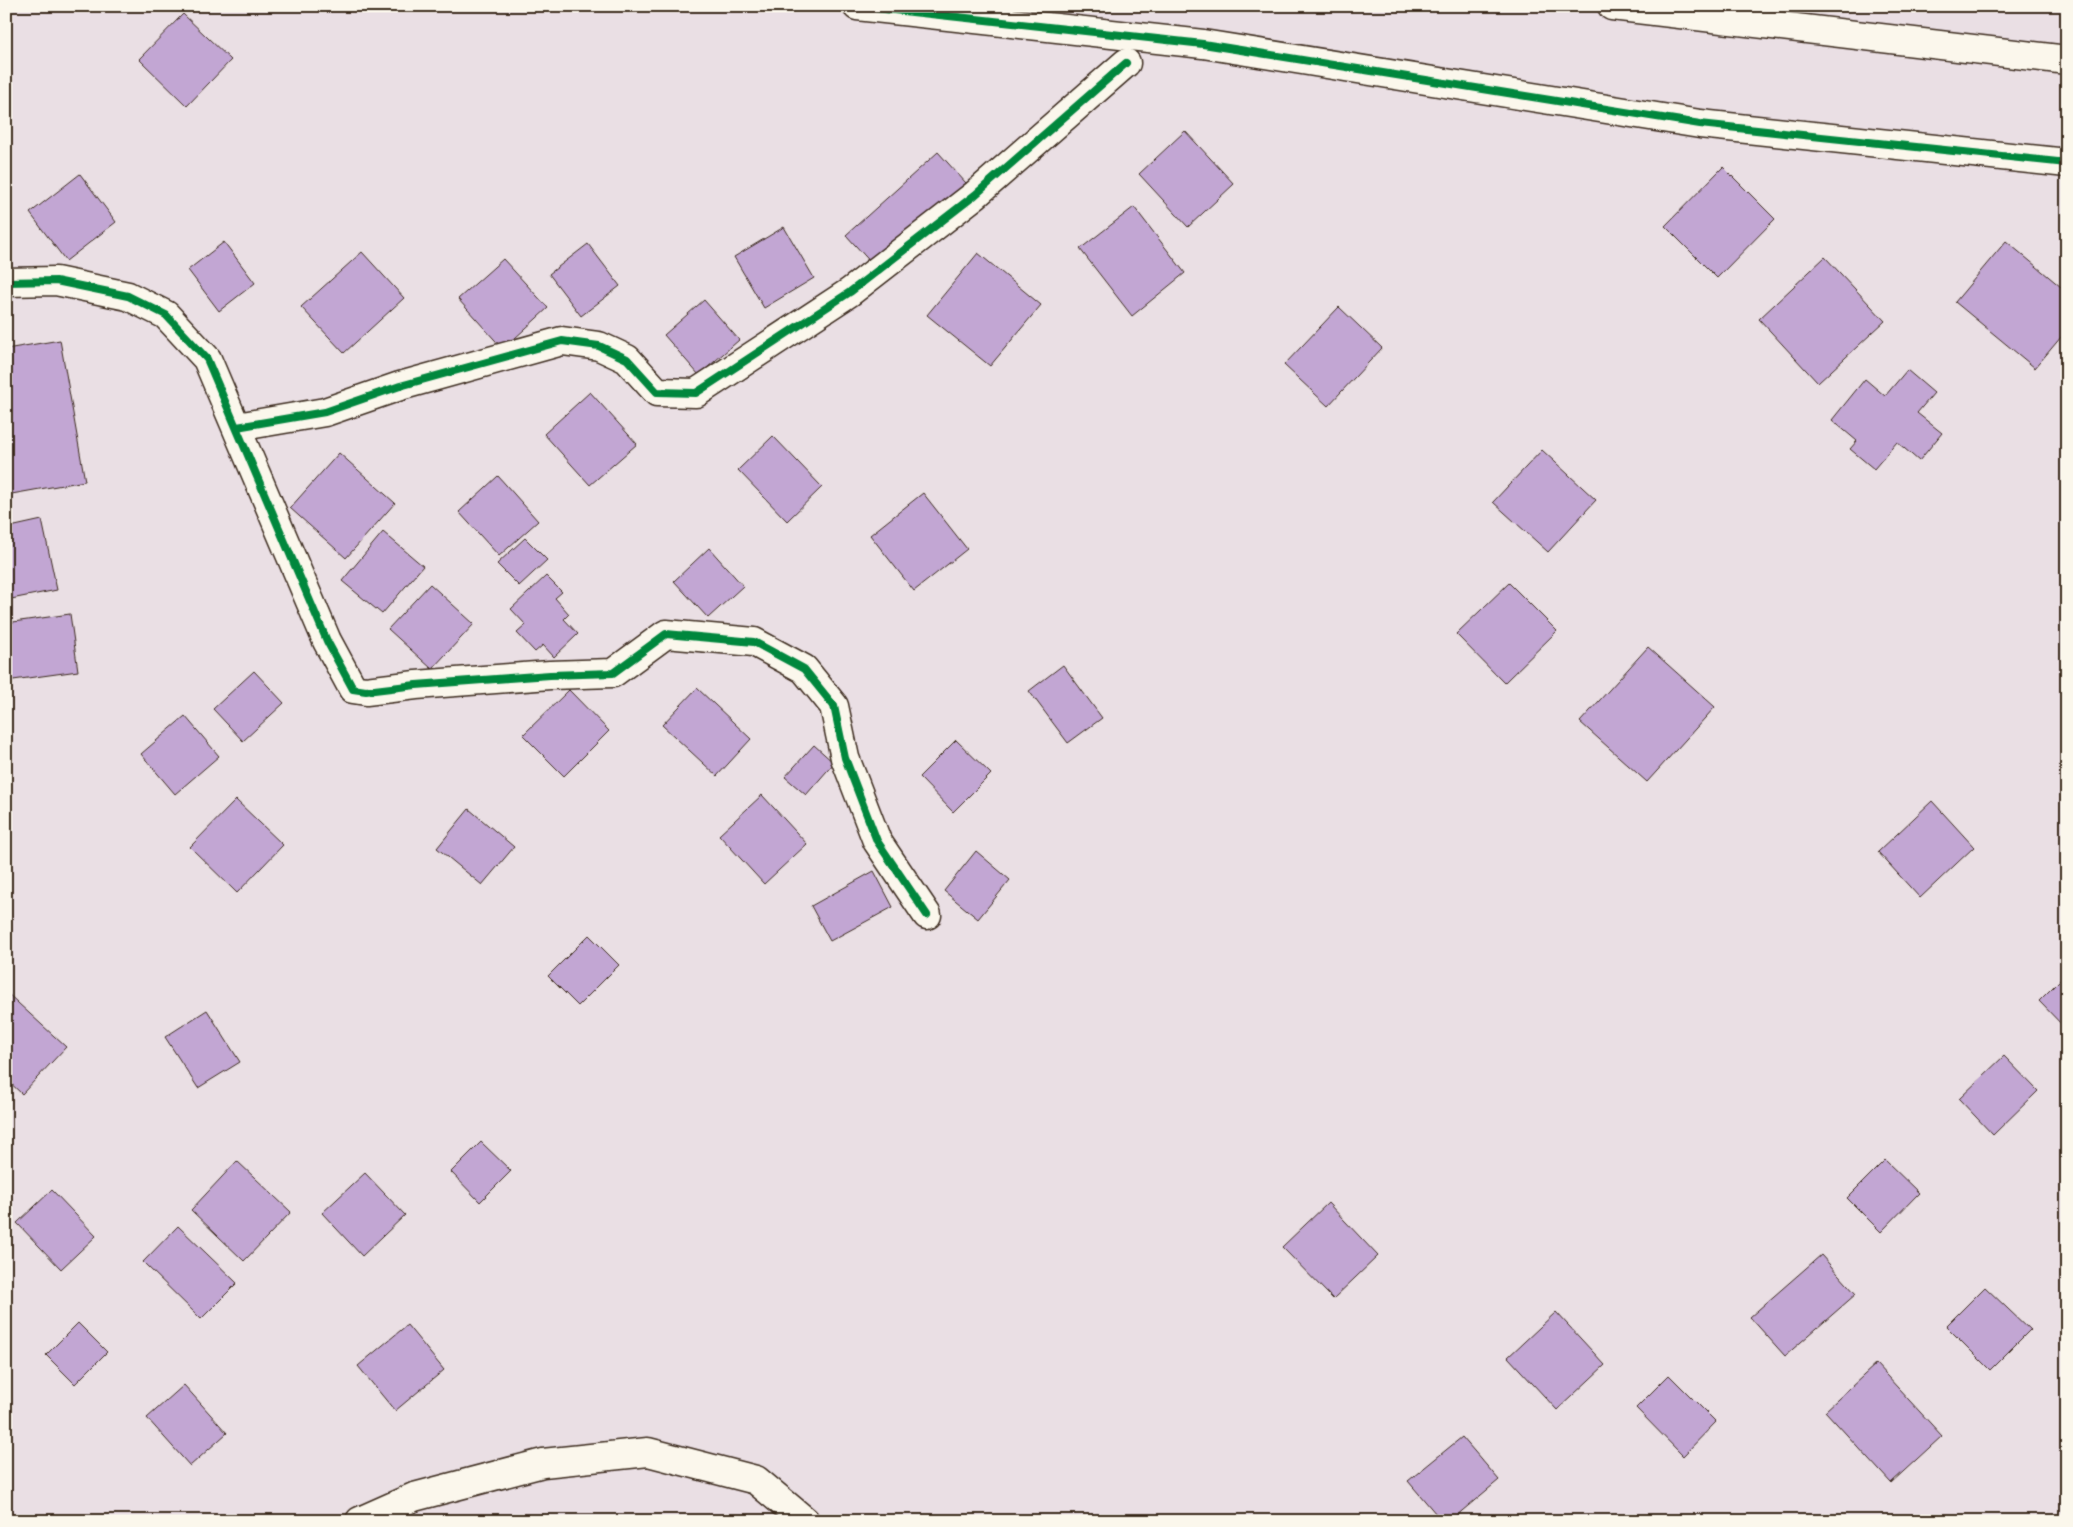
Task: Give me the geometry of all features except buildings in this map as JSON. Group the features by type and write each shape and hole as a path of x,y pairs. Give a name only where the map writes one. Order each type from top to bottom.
{"main road":[{"path":"857,6 1203,44 1700,124 2067,163"},
{"path":"1612,6 2067,60"},
{"path":"237,427 325,412 400,386 562,341 599,346 627,359 657,392 696,393 858,286 975,195 1126,63"},
{"path":"6,282 56,281 128,296 166,316 207,359 327,641 353,689 366,691 416,685 550,675 612,673 666,634 754,642 804,669 834,706 845,758 877,841 927,915"},
{"path":"360,1521 414,1497 543,1463 648,1452 756,1480 805,1521"}],"cycle path":[{"path":"857,6 1203,44 1700,124 2067,163"},
{"path":"237,427 325,412 400,386 562,341 599,346 627,359 657,392 696,393 850,292 975,195 1126,63"},
{"path":"6,282 56,281 128,296 166,315 207,359 327,641 353,689 366,691 416,685 550,675 613,673 666,634 754,642 804,669 834,706 845,758 877,841 927,915"}]}
